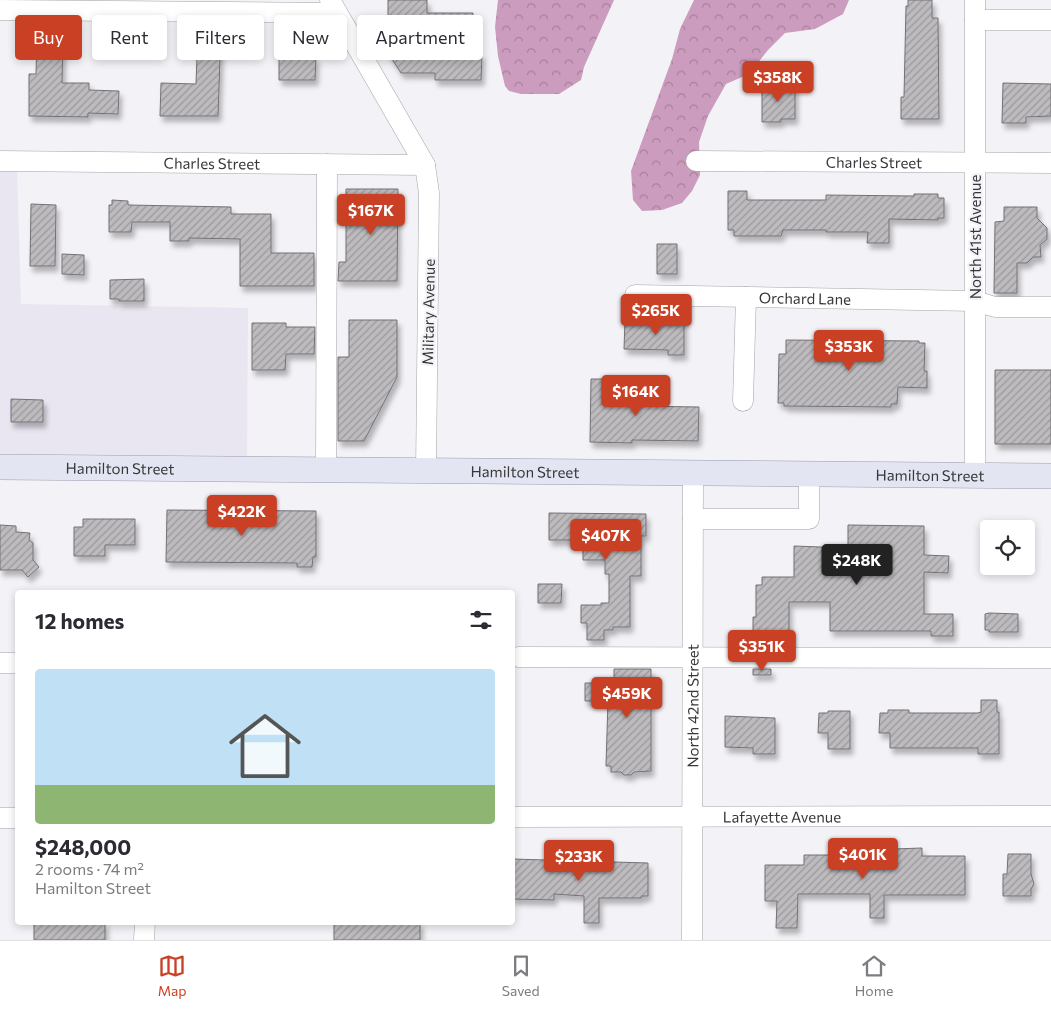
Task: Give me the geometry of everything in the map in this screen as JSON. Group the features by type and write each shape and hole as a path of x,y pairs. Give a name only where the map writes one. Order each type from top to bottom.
{"main road":[{"name":"Hamilton Street","path":"0,467 1051,476"}],"street":[{"path":"0,10 334,6"},
{"name":"Military Avenue","path":"334,6 425,164 430,193 426,470"},
{"path":"975,10 1051,20"},
{"name":"North 41st Avenue","path":"975,10 975,475"},
{"name":"Charles Street","path":"696,160 1051,163"},
{"name":"Charles Street","path":"0,161 425,164"},
{"path":"326,469 327,164"},
{"name":"Orchard Lane","path":"635,296 975,301 995,307 1051,307"},
{"path":"743,401 746,297"},
{"name":"North 42nd Street","path":"692,940 693,473"},
{"path":"693,519 809,519 809,474"},
{"path":"518,657 1051,658"},
{"path":"0,663 15,663"},
{"name":"Lafayette Avenue","path":"515,817 1051,816"},
{"path":"0,818 15,818"},
{"path":"144,925 144,940"}],"shaded area":[{"path":"0,171 17,171 21,304 248,308 247,456 0,454"}],"green space":[{"path":"498,0 614,0 584,67 581,80 559,94 521,94 509,91 505,86 498,56 495,27"},
{"path":"694,0 849,0 843,14 815,29 785,33 768,50 749,74 726,84 708,116 699,142 700,175 692,191 682,203 662,210 642,211 633,200 631,171 672,59 680,29"}],"building":[{"path":"388,0 427,0 427,13 473,13 473,15 388,15"},
{"path":"908,0 932,0 932,18 938,18 939,119 901,119 901,97 904,97 906,6 908,6"},
{"path":"36,60 63,60 62,83 89,83 89,90 119,91 118,114 88,113 88,117 29,116 29,74 36,74"},
{"path":"197,60 220,60 218,116 160,116 161,83 196,84"},
{"path":"279,60 316,60 315,80 279,80"},
{"path":"393,60 482,60 481,80 435,80 435,73 401,73"},
{"path":"1003,83 1051,84 1051,116 1026,117 1026,123 1002,123"},
{"path":"762,86 795,86 795,119 781,119 781,122 762,122"},
{"path":"346,189 398,189 397,281 338,281 339,262 346,262"},
{"path":"728,191 747,191 747,200 826,200 826,195 914,196 914,194 938,194 938,198 944,198 944,218 938,218 938,220 889,219 889,243 867,243 868,232 826,232 826,230 783,230 781,236 734,236 734,230 728,230"},
{"path":"112,200 128,201 128,205 231,207 231,214 271,214 271,253 314,253 314,286 240,286 240,239 189,238 189,241 170,241 170,222 132,222 131,232 109,232 109,205 112,205"},
{"path":"31,204 56,205 55,266 30,266"},
{"path":"1004,207 1037,207 1037,218 1047,228 1047,239 1040,245 1041,257 1033,257 1027,263 1017,263 1017,293 994,293 995,222 1004,221"},
{"path":"657,244 677,244 677,274 657,274"},
{"path":"62,254 84,255 84,275 62,274"},
{"path":"144,279 144,301 110,299 110,280"},
{"path":"669,317 684,317 684,355 668,355 668,350 624,349 625,321 669,322"},
{"path":"349,320 397,320 397,377 364,441 338,441 338,357 349,357"},
{"path":"252,323 286,323 286,327 315,327 314,354 286,354 285,370 252,370"},
{"path":"786,340 919,341 919,343 925,343 924,371 927,371 927,388 898,387 897,404 891,404 891,407 784,406 784,403 778,403 779,354 786,354"},
{"path":"995,370 1051,370 1051,444 995,444"},
{"path":"591,379 633,379 633,406 699,407 698,441 632,440 632,443 590,442"},
{"path":"11,399 43,400 43,422 11,422"},
{"path":"167,510 316,511 316,557 313,557 312,567 297,567 297,563 166,562"},
{"path":"549,513 646,514 646,536 641,536 641,576 630,576 630,627 613,627 613,630 604,630 604,640 587,640 587,623 581,623 581,605 609,603 609,574 605,574 605,560 583,560 583,540 549,540"},
{"path":"83,519 135,519 135,545 105,545 105,556 74,556 74,527 83,527"},
{"path":"0,525 16,526 16,532 30,533 29,540 33,543 33,560 39,567 28,577 22,570 0,570"},
{"path":"848,525 924,526 924,555 949,556 948,573 924,572 924,614 953,614 953,636 931,636 931,631 830,631 830,602 789,602 789,644 753,646 753,617 756,617 756,585 762,585 762,577 794,577 794,546 848,548"},
{"path":"538,584 562,584 561,603 538,603"},
{"path":"985,614 1018,614 1018,632 989,632 989,630 985,630"},
{"path":"614,669 651,669 651,771 634,772 631,775 624,775 621,772 611,772 611,766 606,766 608,701 585,701 585,683 614,683"},
{"path":"753,669 771,669 771,675 753,675"},
{"path":"981,700 997,700 997,712 999,712 999,754 978,754 978,748 890,748 890,733 879,733 880,713 888,713 888,710 909,710 909,713 978,713 981,712"},
{"path":"828,711 850,711 850,749 828,749 828,733 818,733 819,713 828,713"},
{"path":"725,716 775,718 775,754 753,754 753,748 725,747"},
{"path":"922,848 922,856 965,856 965,895 884,895 884,918 870,918 870,894 798,894 797,928 776,928 777,901 765,901 765,865 804,865 804,855 864,857 864,862 893,862 893,849"},
{"path":"1008,854 1031,854 1031,874 1034,884 1031,889 1031,896 1003,896 1003,874 1007,874"},
{"path":"515,859 648,863 648,896 642,896 641,898 599,898 599,923 584,923 584,896 554,894 554,900 515,899"},
{"path":"34,925 105,925 105,940 34,940"},
{"path":"334,925 420,925 420,940 334,940"}]}
